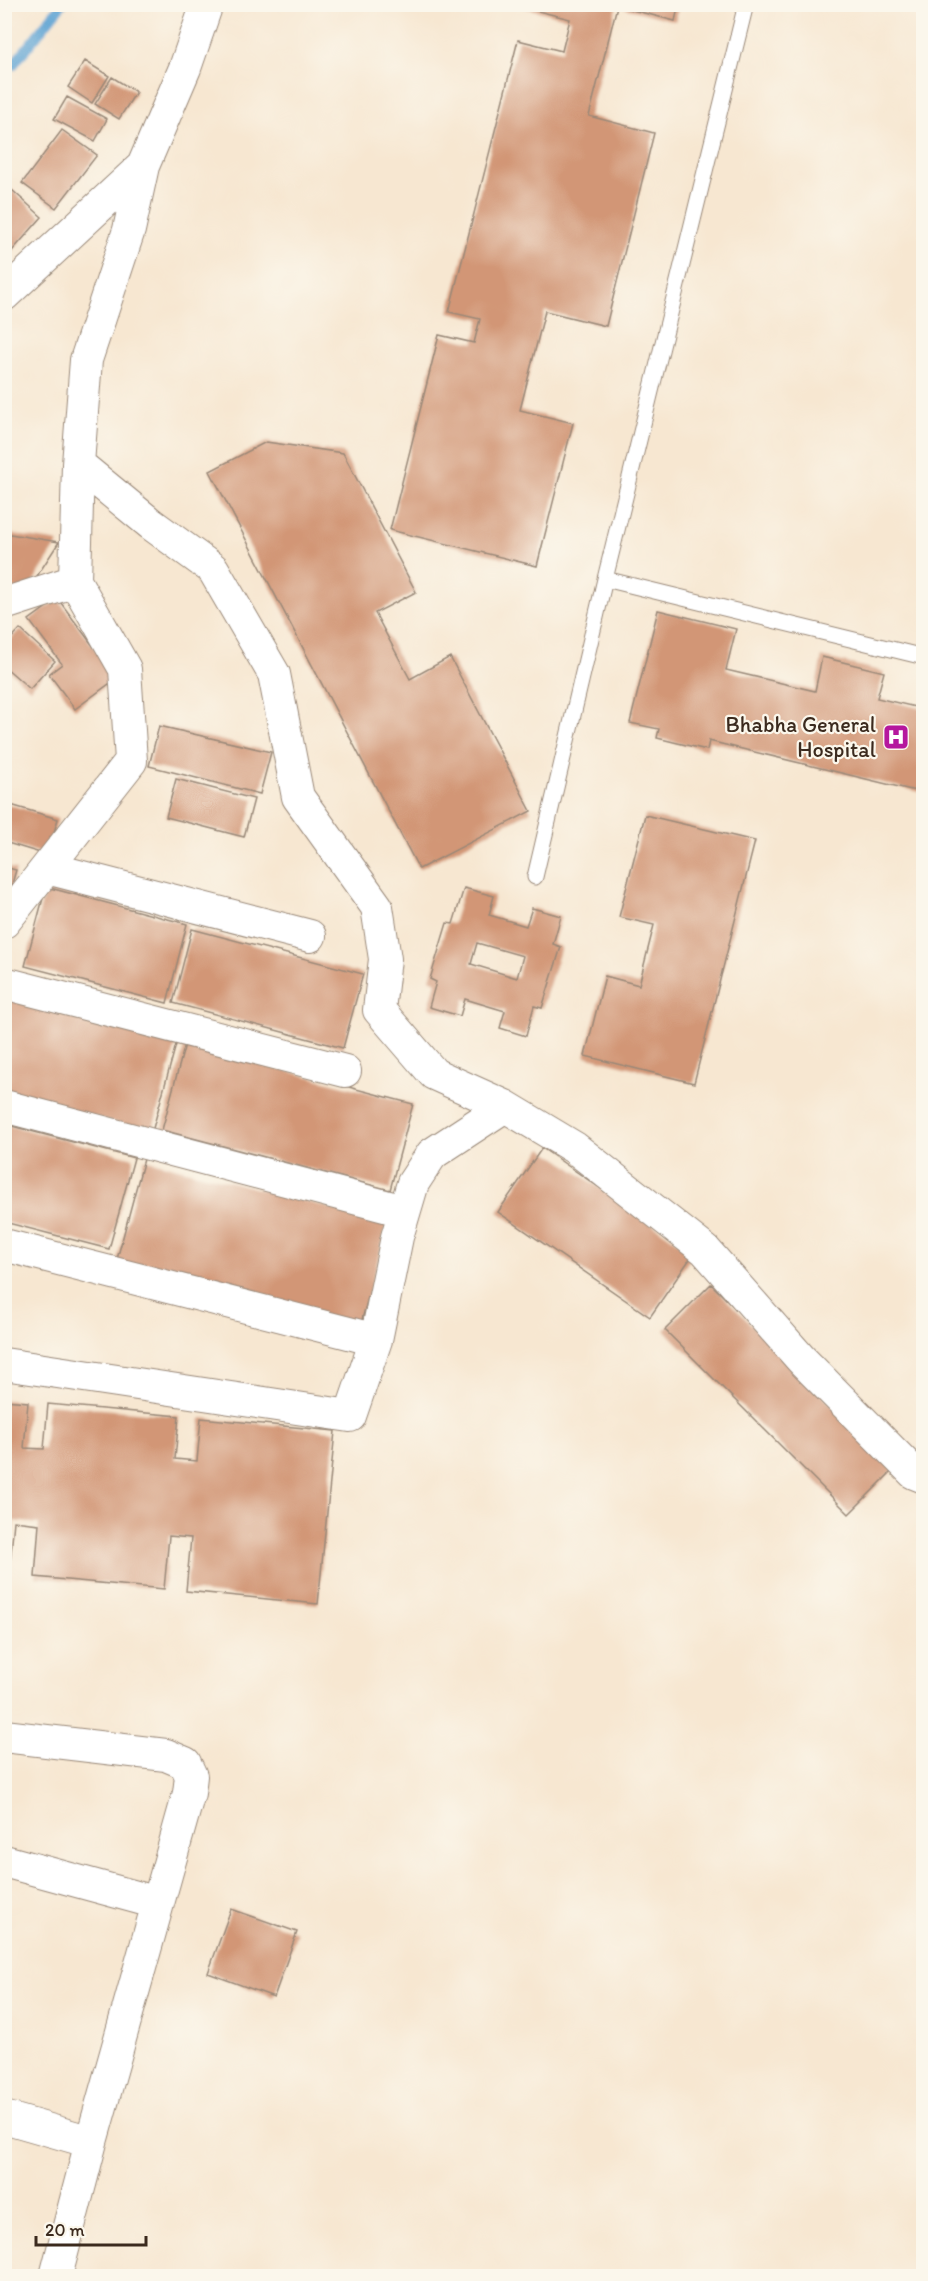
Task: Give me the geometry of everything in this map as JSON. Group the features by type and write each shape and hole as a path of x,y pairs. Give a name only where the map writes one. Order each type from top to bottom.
{"street":[{"path":"4,922 131,761 125,669 75,581 78,464 86,360 129,230 143,166 184,68 207,4"},
{"path":"4,294 143,166"},
{"path":"78,464 151,524 213,569 274,674 298,797 377,907 385,959 379,1010 434,1074 505,1106 575,1149 705,1250 801,1359 914,1473 924,1478"},
{"path":"4,604 75,581"},
{"path":"47,868 310,936"},
{"path":"4,983 345,1071"},
{"path":"4,1106 404,1211"},
{"path":"4,1364 351,1416 376,1340 404,1211 413,1183 432,1154 505,1106"},
{"path":"4,1245 376,1340"},
{"path":"4,1736 166,1755 185,1763 191,1776 189,1793 57,2277"},
{"path":"4,1861 158,1903"},
{"path":"4,2117 92,2142"}],"lane":[{"path":"535,877 605,579 746,4"},
{"path":"605,579 924,657"}],"building":[{"path":"523,4 679,4 675,21 617,6 589,116 654,133 606,326 545,311 520,410 573,423 537,566 390,530 439,335 474,343 480,319 449,312 518,40 562,51 570,19 522,7"},
{"path":"85,61 109,76 92,103 68,87"},
{"path":"112,77 136,92 119,119 95,104"},
{"path":"67,97 107,119 95,141 54,119"},
{"path":"62,130 97,155 56,208 22,183"},
{"path":"12,190 42,217 4,260 4,199"},
{"path":"266,442 343,453 416,592 375,613 410,679 450,657 531,811 419,869 210,471"},
{"path":"4,533 59,542 26,593 4,585"},
{"path":"58,599 117,678 75,709 49,674 62,664 29,620"},
{"path":"658,610 736,629 726,670 815,691 822,657 884,672 877,698 924,709 924,793 709,741 707,750 657,738 659,729 630,723"},
{"path":"20,629 55,661 30,689 4,666 4,646"},
{"path":"159,726 271,752 260,794 149,766"},
{"path":"176,779 254,799 244,837 166,817"},
{"path":"4,803 58,819 47,855 4,842"},
{"path":"645,815 755,841 694,1083 585,1056 605,976 639,985 654,925 619,917"},
{"path":"4,867 16,870 9,894 4,893"},
{"path":"46,887 187,924 167,1003 25,966"},
{"path":"464,888 494,896 489,915 526,926 532,908 561,916 553,944 561,947 542,1008 534,1006 526,1036 500,1028 505,1011 465,999 460,1016 429,1007 436,982 430,979 447,923 453,924","holes":["477,943 523,956 517,978 471,964"]},
{"path":"192,929 363,974 343,1048 173,1003"},
{"path":"4,996 177,1041 152,1132 4,1094"},
{"path":"185,1044 413,1104 390,1190 162,1130"},
{"path":"4,1124 134,1158 109,1249 4,1222"},
{"path":"542,1148 694,1253 650,1317 498,1212"},
{"path":"144,1159 388,1223 360,1327 116,1263"},
{"path":"711,1284 895,1468 849,1514 665,1330"},
{"path":"4,1400 28,1402 24,1448 44,1449 48,1404 179,1416 175,1459 197,1461 201,1418 335,1431 318,1604 186,1591 191,1538 169,1536 164,1589 35,1577 39,1524 14,1521 9,1574 4,1574"},
{"path":"231,1909 297,1932 274,1997 208,1973"}],"waterway":[{"path":"4,66 13,65 62,4"}],"place":[{"name":"Bhabha General Hospital","path":"896,737"}]}
